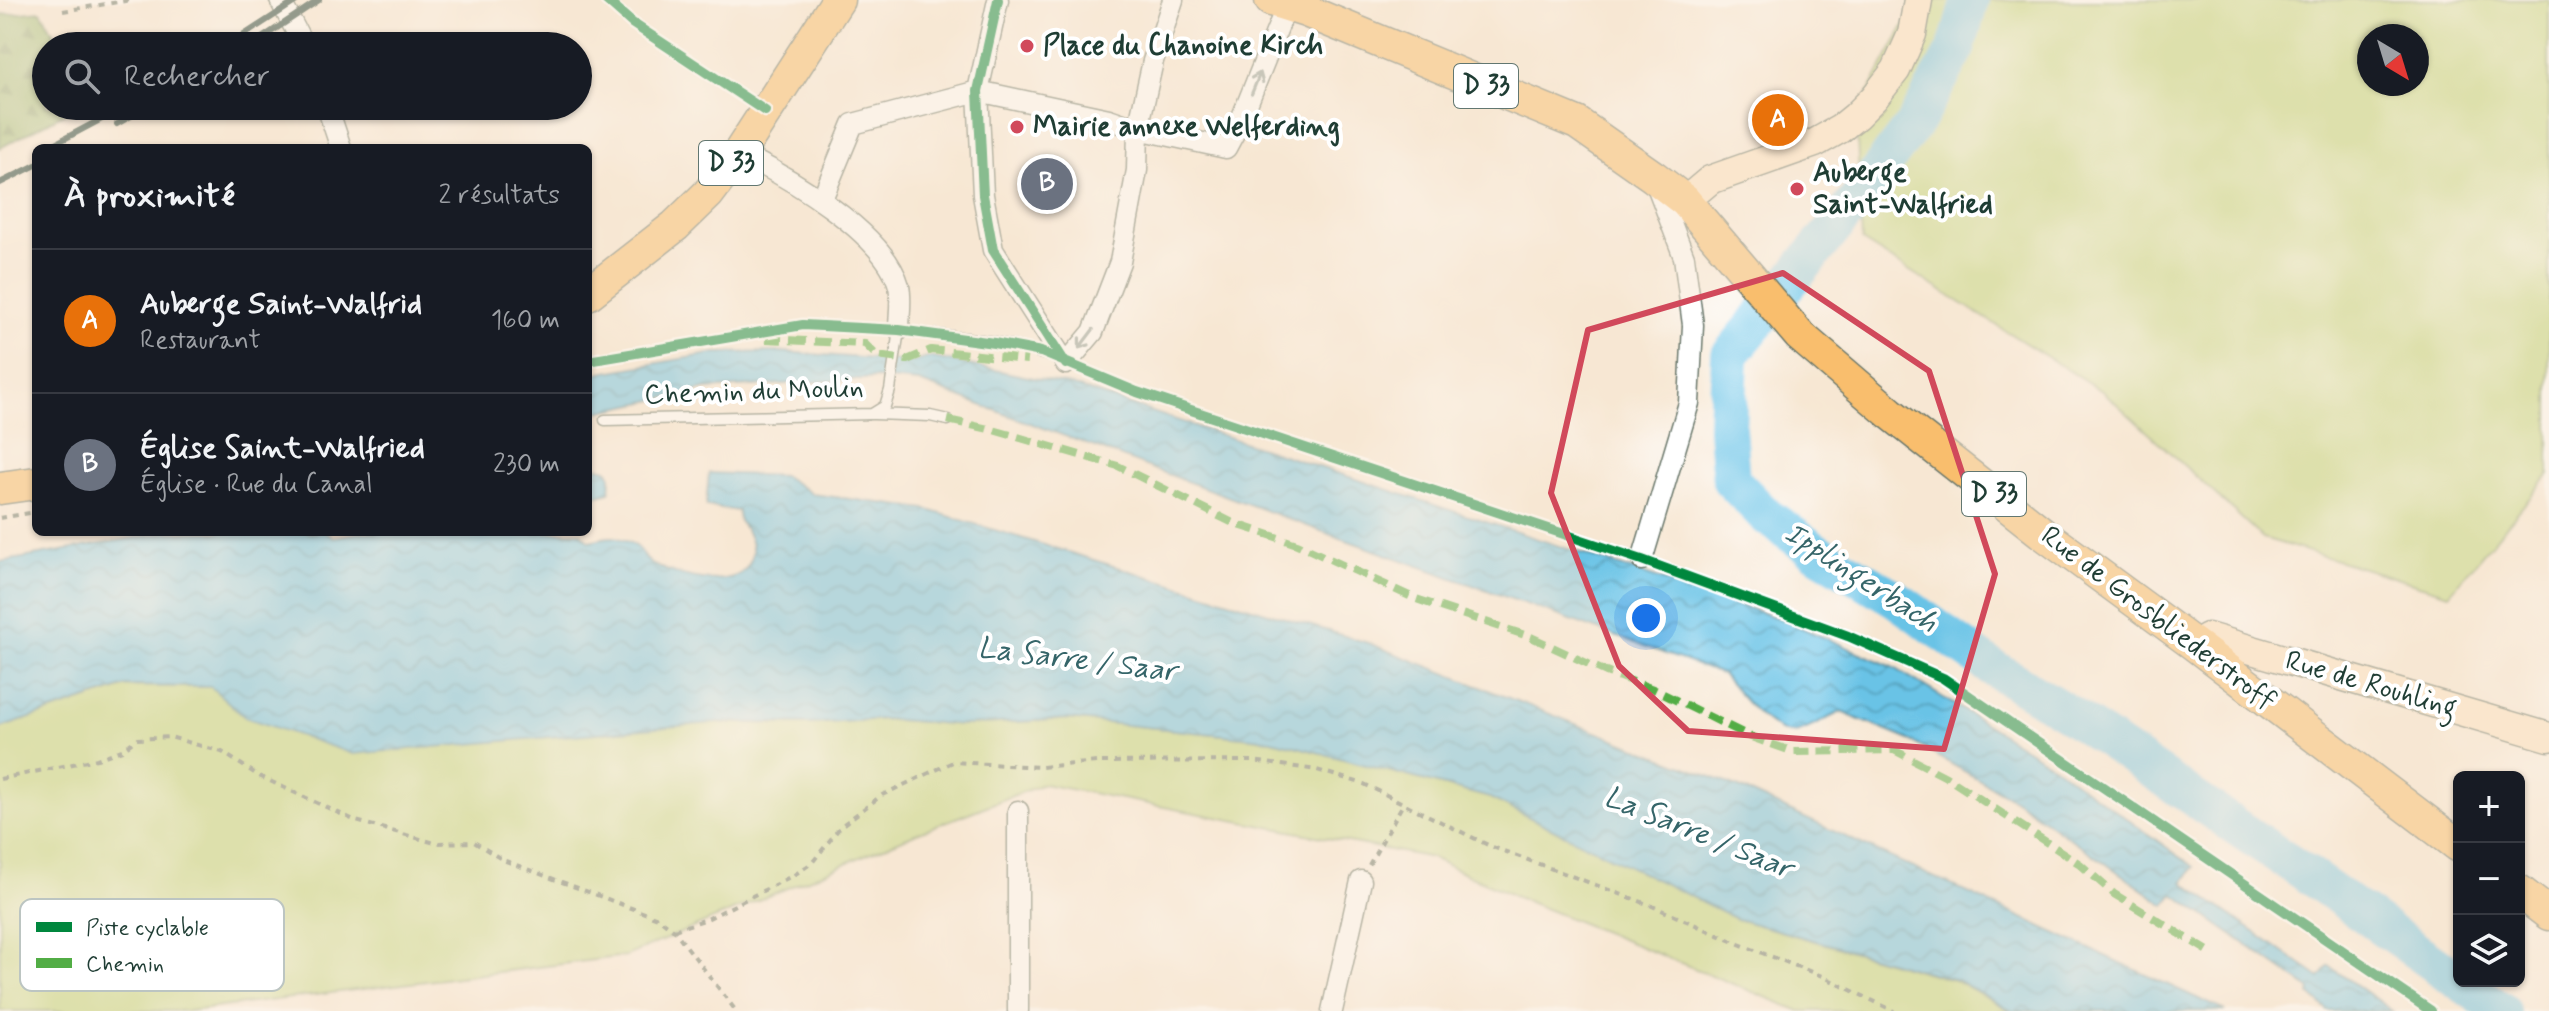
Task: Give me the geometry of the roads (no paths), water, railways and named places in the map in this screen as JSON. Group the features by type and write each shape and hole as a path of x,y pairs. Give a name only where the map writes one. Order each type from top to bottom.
{"main road":[{"name":"D 33","path":"592,291 675,226 708,194 739,153 838,0"},
{"name":"Rue de Grosbliederstroff","path":"1279,2 1577,123 1654,177 1685,201 1799,335 1890,413 2041,532 2455,843"},
{"path":"0,488 32,484"},
{"path":"2525,896 2549,914"}],"street":[{"path":"280,0 297,32"},
{"path":"998,0 978,91 983,195 993,250 1066,364 1093,332 1120,262 1137,170 1138,129 1153,61 1173,0"},
{"path":"1685,201 1710,180 1815,143 1856,116 1896,70 1912,34 1918,0"},
{"path":"822,199 853,124 978,91 1226,148 1240,122 1279,2"},
{"path":"332,120 340,144"},
{"path":"739,153 822,199 881,252 899,285 901,306 898,335"},
{"path":"1642,560 1689,403 1693,325 1684,257 1654,177"},
{"name":"Rue de Rouhling","path":"2195,645 2208,637 2549,737"},
{"path":"1018,811 1018,1011"},
{"path":"1332,1011 1361,881"}],"lane":[{"path":"898,335 994,343 1041,352 1066,364"},
{"name":"Chemin du Moulin","path":"605,420 872,414 885,406 898,335"},
{"path":"872,414 930,416 948,420"}],"water":[{"path":"785,352 913,362 930,357 1073,386 1781,619 1893,667 2049,763 2194,867 2183,882 2320,978 2329,966 2392,1011 2328,1011 2310,995 2311,990 2174,894 2165,905 2017,801 1907,739 1841,712 1799,732 1785,732 1755,711 1722,674 1321,531 919,382 877,378 706,389 592,413 592,374 716,353"},
{"path":"592,466 607,469 611,476 610,492 592,497"},
{"name":"La Sarre / Saar","path":"709,473 784,476 812,494 925,509 1368,643 1737,787 2225,1011 2012,1011 1957,980 1737,919 1490,798 1272,740 1068,719 964,725 884,719 810,724 725,722 353,754 245,717 211,687 126,686 0,728 0,562 144,536 584,536 589,541 611,537 626,541 635,545 650,563 693,577 709,580 737,575 747,568 752,555 752,545 739,521 738,511 706,506"}],"waterway":[{"name":"Ipplingerbach","path":"1970,0 1956,49 1916,121 1854,204 1730,355 1727,429 1731,480 1766,516 1814,550 1896,599 1993,668 2069,714 2453,977"},
{"name":"Ipplingerbach","path":"2468,987 2502,1011"}],"railway":[{"path":"249,32 298,0"},
{"path":"271,32 319,0"},
{"path":"55,144 100,120"},
{"path":"117,124 124,120"},
{"path":"0,183 32,167"}],"place":[{"name":"Place du Chanoine Kirch","path":"1027,46"},
{"name":"Auberge Saint-Walfrid","path":"1778,120"},
{"name":"Mairie annexe Welferding","path":"1017,127"},
{"name":"Église Saint-Walfried","path":"1047,184"},
{"name":"Auberge Saint-Walfried","path":"1797,189"}]}
